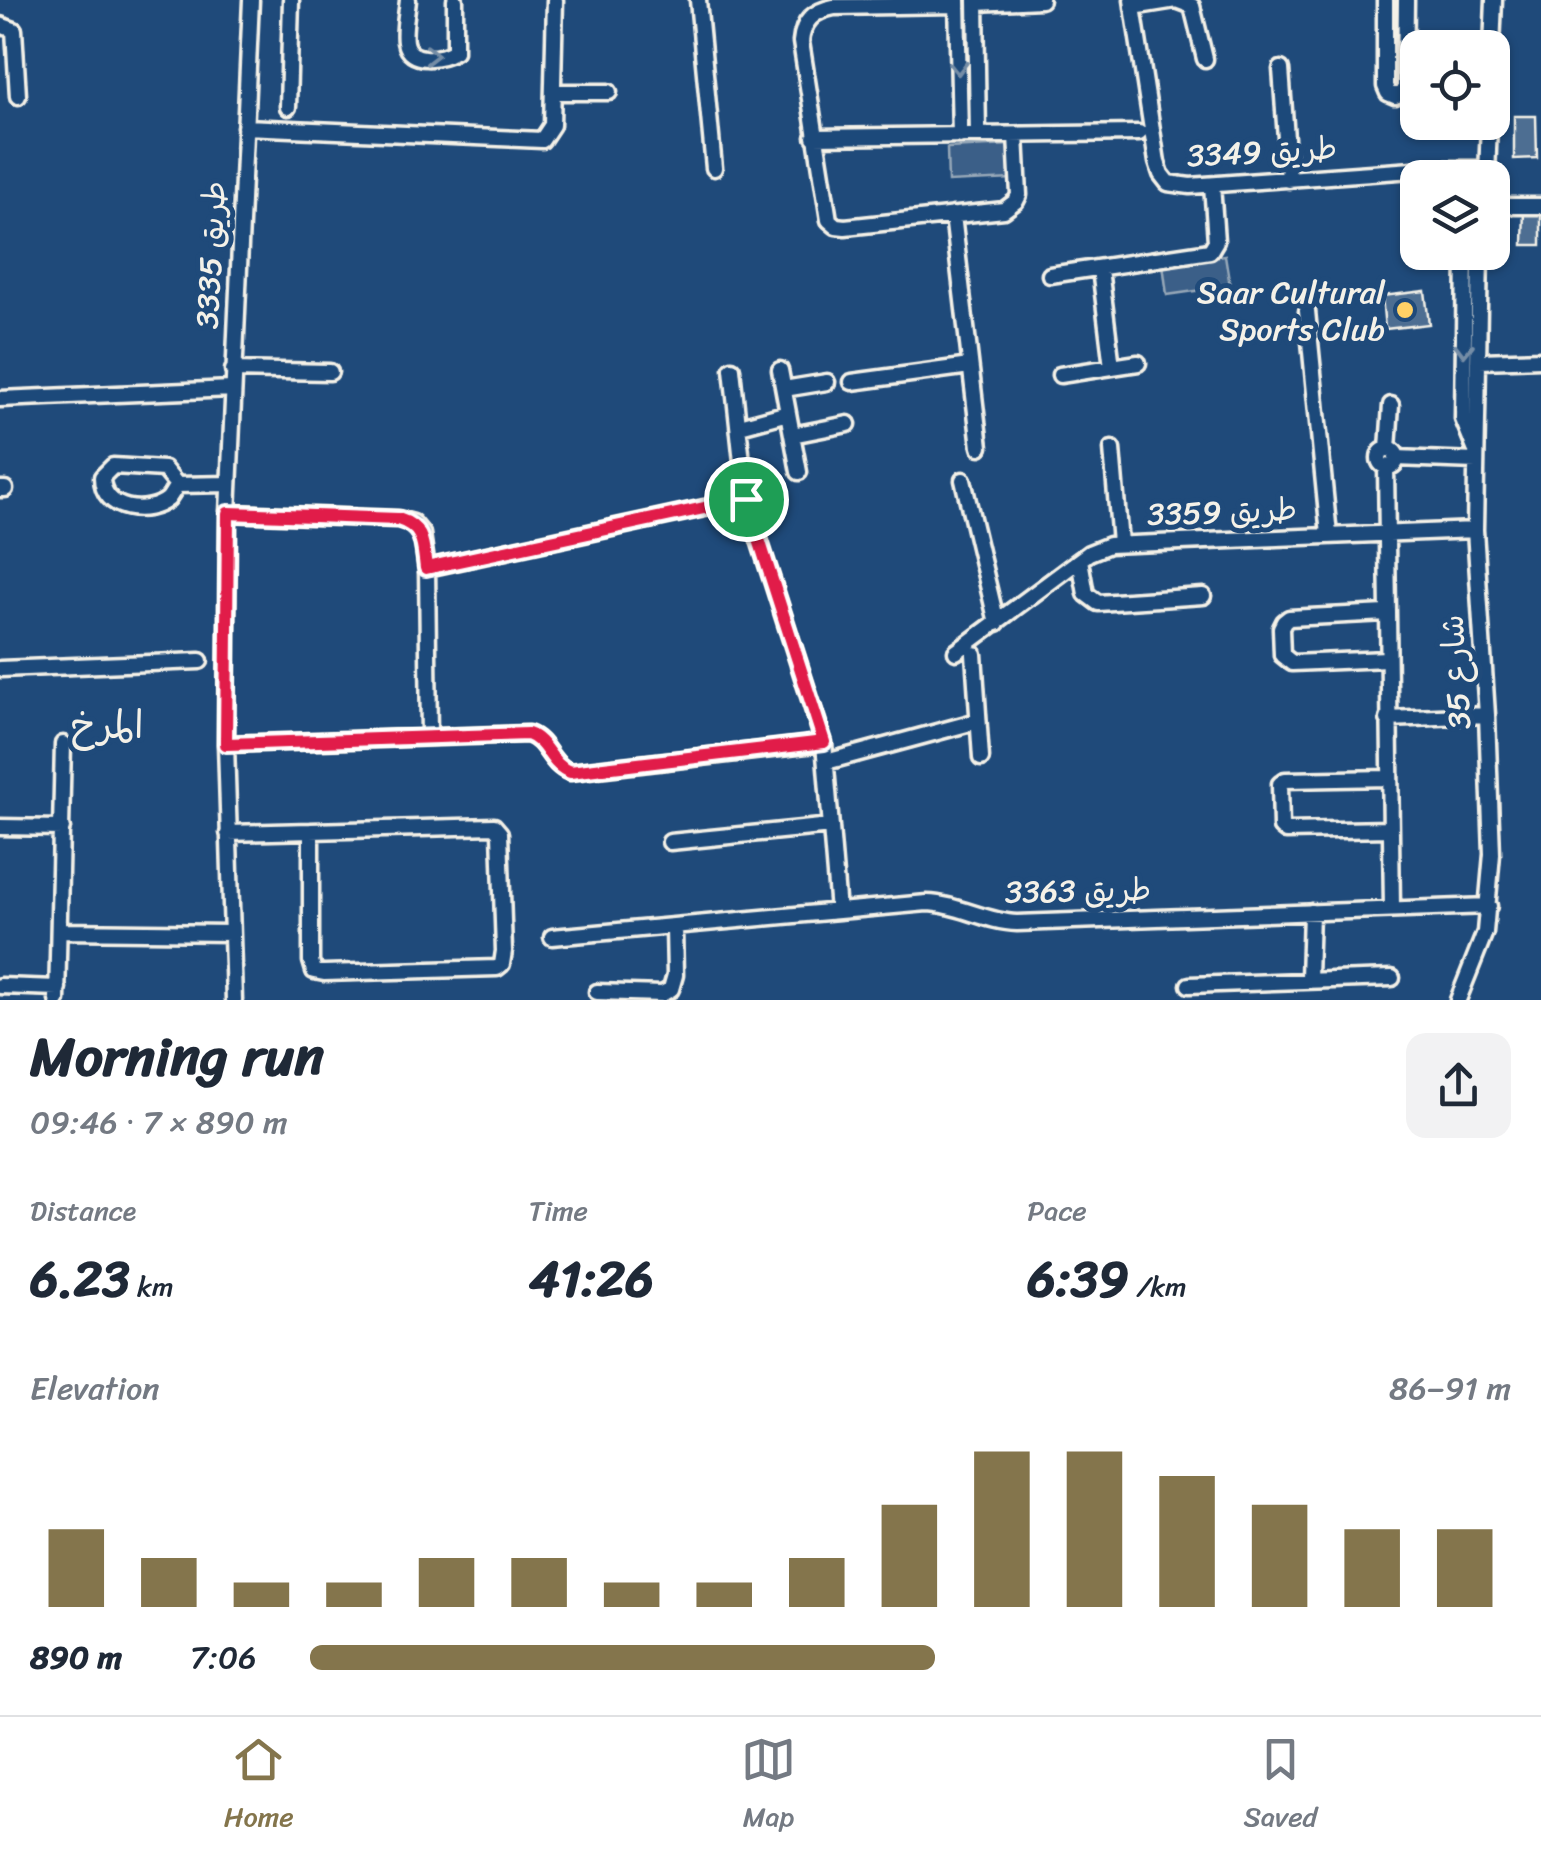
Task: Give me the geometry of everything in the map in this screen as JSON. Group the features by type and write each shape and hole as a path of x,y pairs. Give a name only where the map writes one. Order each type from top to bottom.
{"street":[{"name":"طريق 3335","path":"234,1000 226,744 228,513 251,0"},
{"path":"288,107 292,0"},
{"path":"408,0 405,42 417,56 429,58 455,52 455,0"},
{"path":"245,127 536,142 551,131 555,0"},
{"path":"698,0 714,168"},
{"path":"1016,135 1019,188 1016,202 1004,210 836,226 826,212 802,28 820,10 834,7 957,6 1041,0"},
{"path":"1133,3 1176,0 1192,6 1205,59"},
{"path":"1385,0 1385,86 1394,96 1402,94 1405,87 1406,0"},
{"path":"1492,0 1492,30"},
{"name":"طريق 3349","path":"1133,3 1161,174 1176,186 1400,172"},
{"path":"976,5 978,135"},
{"path":"957,6 960,136"},
{"path":"0,25 14,30 18,96"},
{"path":"1280,70 1289,180"},
{"path":"553,92 609,92"},
{"path":"814,137 1139,134"},
{"path":"1050,275 1210,251 1216,241 1212,185"},
{"path":"1510,206 1541,206"},
{"path":"953,215 980,447"},
{"path":"1100,269 1112,367"},
{"path":"1390,458 1476,456 1463,419 1465,270"},
{"name":"شارع 35","path":"1458,1000 1478,956 1489,906 1491,804 1475,530 1480,270"},
{"name":"شارع 35","path":"1480,334 1487,320 1489,270"},
{"path":"1307,311 1329,535"},
{"path":"1480,360 1541,360"},
{"path":"1060,376 1138,364"},
{"path":"852,382 970,366"},
{"path":"732,369 746,499 824,742 838,911"},
{"path":"233,370 330,372"},
{"path":"780,370 799,472"},
{"path":"784,389 827,382"},
{"path":"0,398 232,389"},
{"path":"1391,406 1385,533 1392,908"},
{"path":"740,426 788,414"},
{"path":"792,435 848,424"},
{"path":"1112,449 1120,544"},
{"path":"113,466 154,466 164,468 177,485 169,498 159,504 119,506 102,491 102,477 113,466"},
{"path":"963,480 997,623"},
{"path":"177,485 229,484"},
{"path":"426,568 746,499"},
{"path":"228,513 398,519 414,524 422,534 426,568 430,736"},
{"name":"طريق 3359","path":"956,652 1099,548 1475,530"},
{"path":"1080,560 1086,594 1098,603 1203,596"},
{"path":"1386,613 1289,618 1280,634 1282,654 1292,663 1387,660"},
{"path":"974,654 981,758"},
{"path":"0,669 200,661"},
{"path":"1388,718 1487,715"},
{"path":"826,762 978,721"},
{"path":"226,744 528,734 543,742 559,768 570,772 824,742"},
{"path":"0,986 58,994 63,744"},
{"path":"1389,778 1285,780 1280,788 1281,827 1286,831 1390,830"},
{"path":"228,833 490,826 498,829 502,964 492,970 314,971 311,831"},
{"path":"670,842 831,826"},
{"path":"0,827 62,828"},
{"name":"طريق 3363","path":"552,937 940,904 991,920 1017,923 1489,906"},
{"path":"1309,978 1311,912"},
{"path":"597,992 662,994 671,990 675,975 674,928"},
{"path":"61,931 231,934"},
{"path":"1189,985 1392,978"}],"shaded area":[{"path":"1011,145 1013,179 948,182 947,148"},
{"path":"1225,255 1230,286 1167,295 1163,264"}],"building":[{"path":"1514,116 1536,116 1537,158 1514,159"},
{"path":"1524,208 1541,208 1541,245 1523,245"},
{"name":"Saar Cultural Sports Club","path":"1425,291 1429,324 1385,329 1382,296"}],"place":[{"name":"Saar Cultural Sports Club","path":"1405,310"}],"district":[{"name":"المرخ","path":"107,725"}],"route":[{"path":"746,499 824,742 581,772 559,768 543,742 528,734 226,744 228,513 398,519 414,524 422,534 426,568 746,499"}]}
